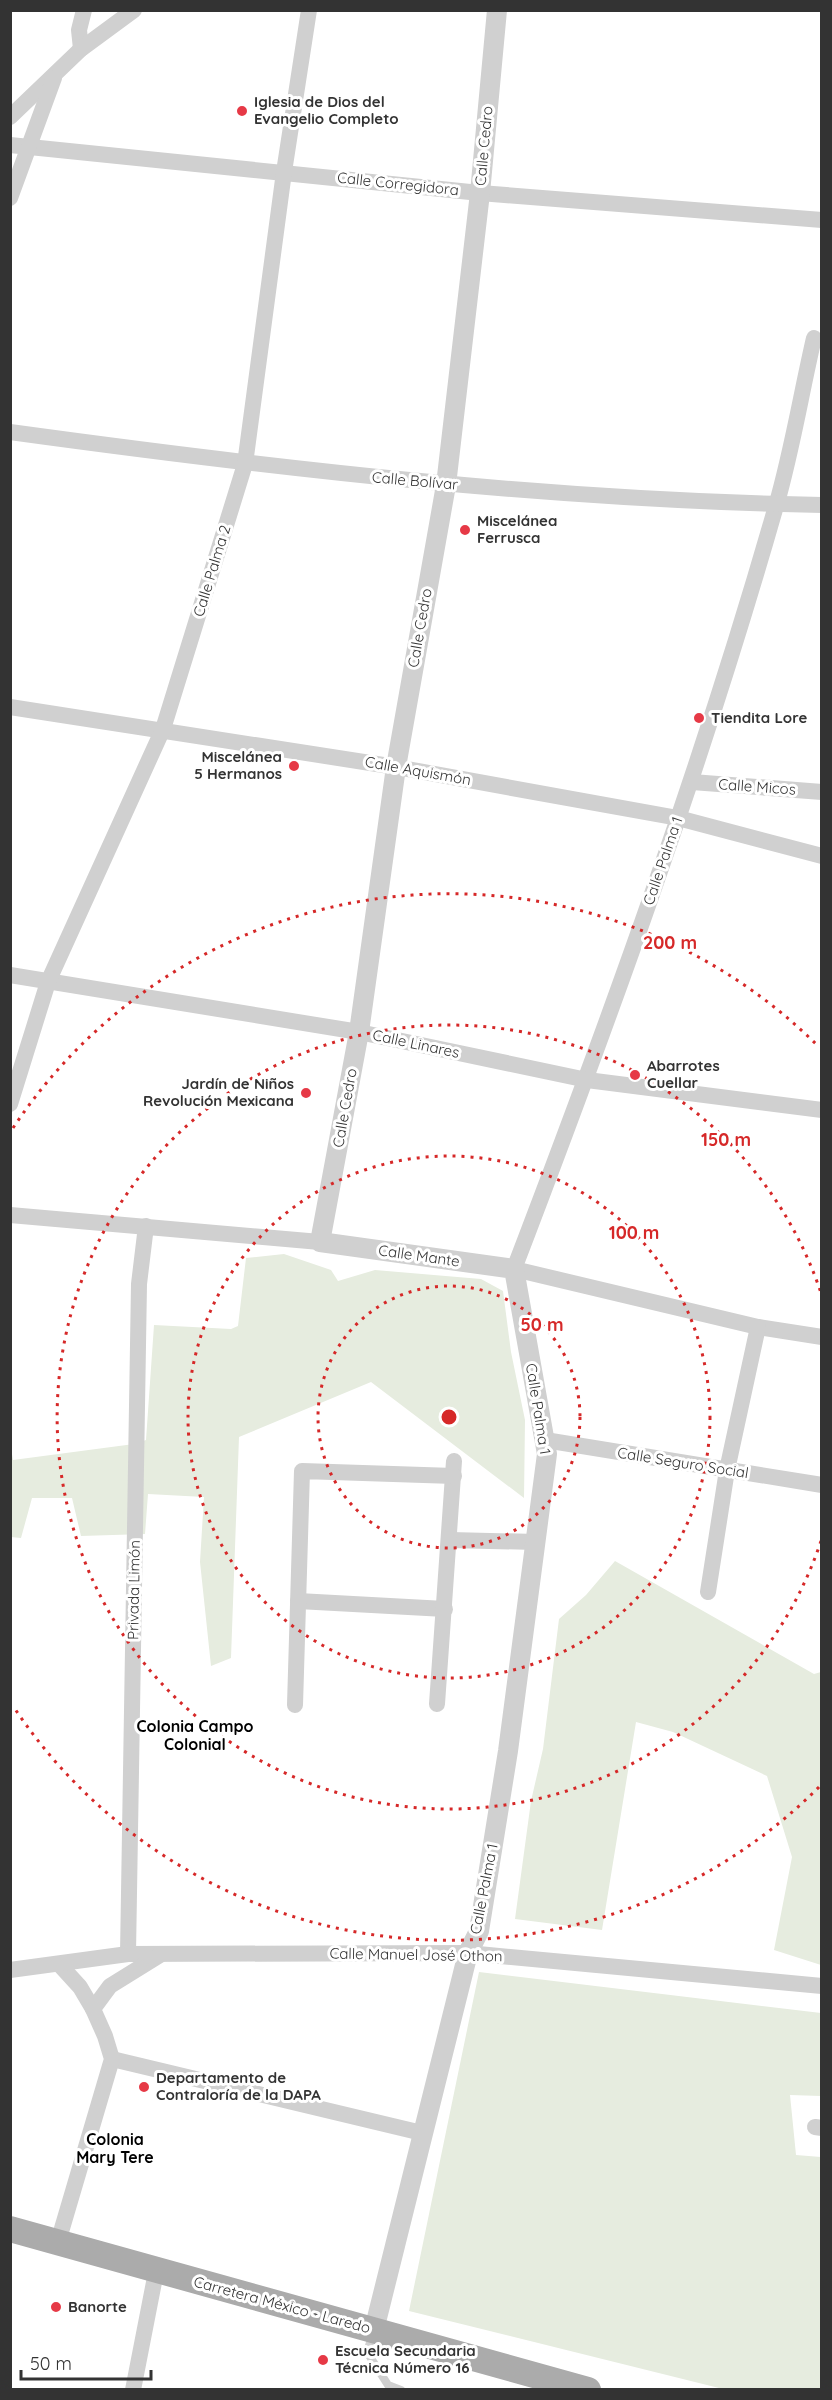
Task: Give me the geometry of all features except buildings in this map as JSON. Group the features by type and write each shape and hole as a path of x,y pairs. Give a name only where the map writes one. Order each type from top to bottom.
{"main road":[{"name":"Carretera México - Laredo","path":"10,2229 156,2272 588,2390"}],"street":[{"path":"81,49 79,30 84,10"},
{"path":"10,117 81,49 134,10"},
{"name":"Calle Palma 2","path":"10,1104 48,982 163,729 245,464 284,172 309,10"},
{"name":"Calle Cedro","path":"320,1242 358,1032 396,767 446,485 480,193 497,10"},
{"path":"10,198 57,71"},
{"name":"Calle Corregidora","path":"10,145 480,193 822,220"},
{"name":"Calle Palma 1","path":"374,2330 468,1953 479,1931 508,1751 548,1454 514,1269 587,1080 692,782 777,504 814,338"},
{"name":"Calle Bolívar","path":"10,432 245,464 446,485 822,505"},
{"name":"Calle Aquismón","path":"10,707 396,767 678,818 822,856"},
{"name":"Calle Micos","path":"692,782 822,792"},
{"name":"Calle Linares","path":"10,975 358,1032 587,1080 822,1110"},
{"name":"Calle Mante","path":"10,1215 320,1242 514,1269 758,1327 822,1337"},
{"name":"Privada Limón","path":"128,1954 138,1296 146,1226"},
{"path":"708,1592 727,1470 758,1327"},
{"name":"Calle Seguro Social","path":"545,1440 822,1485"},
{"path":"295,1705 302,1471 454,1469 437,1704"},
{"path":"450,1540 536,1542"},
{"path":"298,1601 445,1609"},
{"name":"Calle Manuel José Othon","path":"10,1970 128,1954 468,1953 822,1986"},
{"path":"93,2009 110,1986 161,1954"},
{"path":"58,2242 112,2059 93,2009 80,1986 59,1964"},
{"path":"112,2059 422,2133"},
{"path":"133,2390 156,2272"}],"lane":[{"path":"374,2330 367,2352 388,2385 401,2390"}],"shaded area":[{"path":"284,1254 331,1270 338,1281 375,1270 481,1279 503,1291 511,1352 525,1420 524,1498 371,1382 239,1437 231,1658 211,1666 200,1562 204,1497 148,1494 145,1534 81,1536 72,1498 32,1498 21,1538 11,1537 10,1442 13,1460 134,1444 146,1440 154,1325 231,1329 238,1326 246,1258"},
{"path":"615,1561 814,1674 821,1672 821,1965 774,1950 792,1857 767,1776 673,1732 636,1722 602,1930 515,1919 531,1801 543,1749 559,1619 586,1595"},
{"path":"479,1972 821,2013 821,2096 790,2095 796,2155 821,2157 821,2389 723,2389 409,2311"}],"place":[{"name":"Iglesia de Dios del Evangelio Completo","path":"242,111"},
{"name":"Miscelánea Ferrusca","path":"465,530"},
{"name":"Tiendita Lore","path":"699,718"},
{"name":"Miscelánea 5 Hermanos","path":"294,766"},
{"name":"Abarrotes Cuellar","path":"635,1075"},
{"name":"Jardín de Niños Revolución Mexicana","path":"306,1093"},
{"name":"Departamento de Contraloría de la DAPA","path":"144,2087"},
{"name":"Banorte","path":"56,2307"},
{"name":"Escuela Secundaria Técnica Número 16","path":"323,2360"}],"district":[{"name":"Colonia Campo Colonial","path":"195,1735"},
{"name":"Colonia Mary Tere","path":"115,2148"}]}
